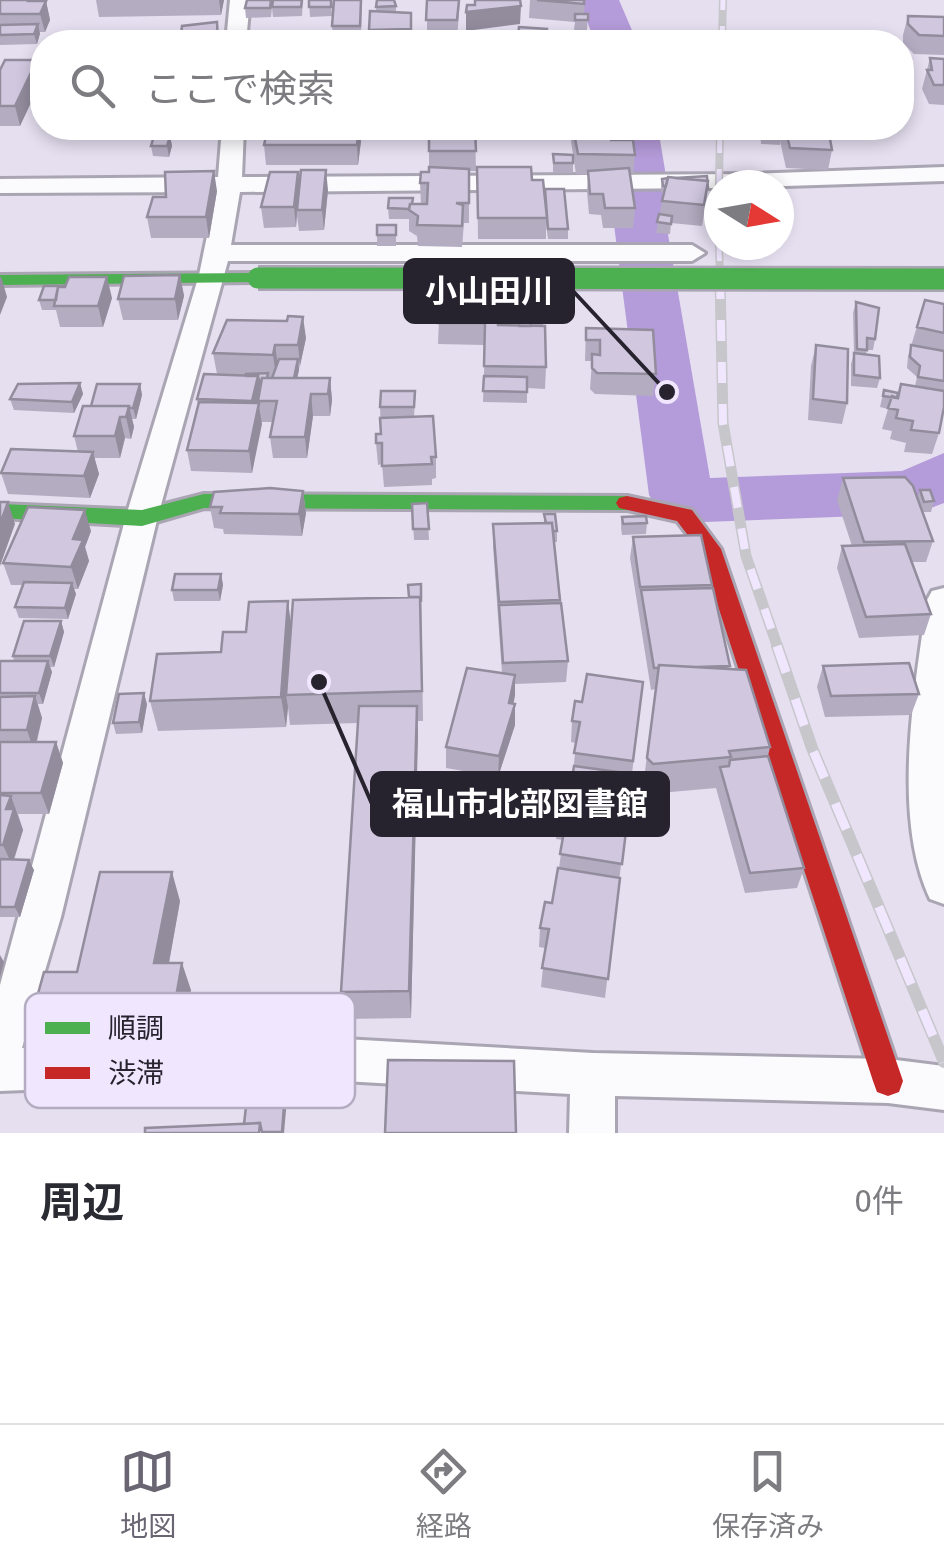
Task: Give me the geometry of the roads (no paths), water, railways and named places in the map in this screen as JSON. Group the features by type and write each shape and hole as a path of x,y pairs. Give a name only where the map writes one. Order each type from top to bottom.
{"street":[{"path":"237,30 240,0"},
{"path":"0,1049 40,934 142,518 212,266 232,187 233,140"},
{"path":"0,186 644,182 944,174"},
{"path":"0,280 212,266 678,254"},
{"path":"212,266 258,278 944,280"},
{"path":"0,511 142,518 204,501 636,503 684,515 710,549 888,1081"},
{"path":"944,600 930,745 934,857 944,887"},
{"path":"355,1061 593,1074 888,1081 944,1088"},
{"path":"0,1070 25,1069"},
{"path":"592,1133 593,1074"}],"waterway":[{"path":"599,0 611,30"},
{"path":"637,140 641,170 639,217 681,495 705,500 915,492 944,474"}],"railway":[{"path":"722,30 723,0"},
{"path":"719,170 720,140"},
{"path":"719,260 720,280"},
{"path":"720,278 723,423 746,556 778,648"},
{"path":"777,646 812,748 944,1062"}],"place":[{"name":"小山田川","path":"667,392"},
{"name":"福山市北部図書館","path":"319,682"}]}
